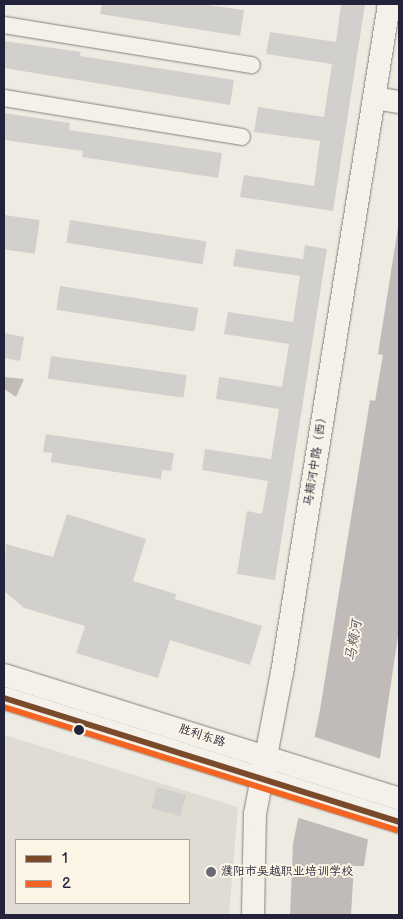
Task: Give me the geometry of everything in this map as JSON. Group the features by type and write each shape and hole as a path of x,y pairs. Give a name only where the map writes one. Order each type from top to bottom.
{"street":[{"name":"马颊河中路（西）","path":"254,915 255,814 268,780 272,758 282,673 389,4"},
{"path":"4,25 252,65"},
{"path":"4,98 242,137"},
{"path":"374,98 399,102"},
{"name":"胜利东路","path":"4,675 399,799"},
{"name":"胜利东路","path":"4,698 399,822"}],"shaded area":[{"path":"4,735 238,807 229,915 4,915"}],"water":[{"name":"马颊河","path":"399,221 399,629 364,866 354,866 351,915 290,915 293,844 320,710 370,400 375,401 383,355 378,354"},
{"path":"4,377 24,379 16,397 4,389"}],"pier":[{"path":"312,736 381,759 370,840 296,817"}],"building":[{"path":"102,4 200,4 244,10 240,36 100,14"},
{"path":"341,4 365,4 333,211 240,197 244,175 314,186 320,141 254,132 258,107 324,117 332,64 266,54 270,32 336,42"},
{"path":"4,41 81,52 80,56 234,80 230,105 4,68"},
{"path":"4,113 70,123 69,130 222,153 218,178 82,157 83,151 4,140"},
{"path":"4,215 40,220 35,254 4,249"},
{"path":"70,220 206,242 203,264 66,243"},
{"path":"305,245 327,249 275,580 237,574 247,511 262,514 268,481 202,470 205,449 271,459 279,409 216,399 219,377 282,387 289,344 224,334 228,312 293,322 300,276 233,266 236,249 303,259"},
{"path":"60,286 198,308 195,332 56,310"},
{"path":"4,333 24,337 20,361 4,358"},
{"path":"51,356 187,375 183,398 48,379"},
{"path":"46,434 174,453 171,471 162,470 161,479 51,462 52,453 43,452"},
{"path":"67,514 146,539 133,581 176,594 175,599 262,626 250,665 170,640 158,678 76,653 85,626 24,608 4,591 6,544 53,557"},
{"path":"157,787 186,795 180,816 151,808"}],"transit line":[{"name":"1","path":"4,698 399,822"},
{"name":"2","path":"4,707 396,830"}],"place":[{"name":"濮阳市吴越职业培训学校","path":"211,872"}]}
